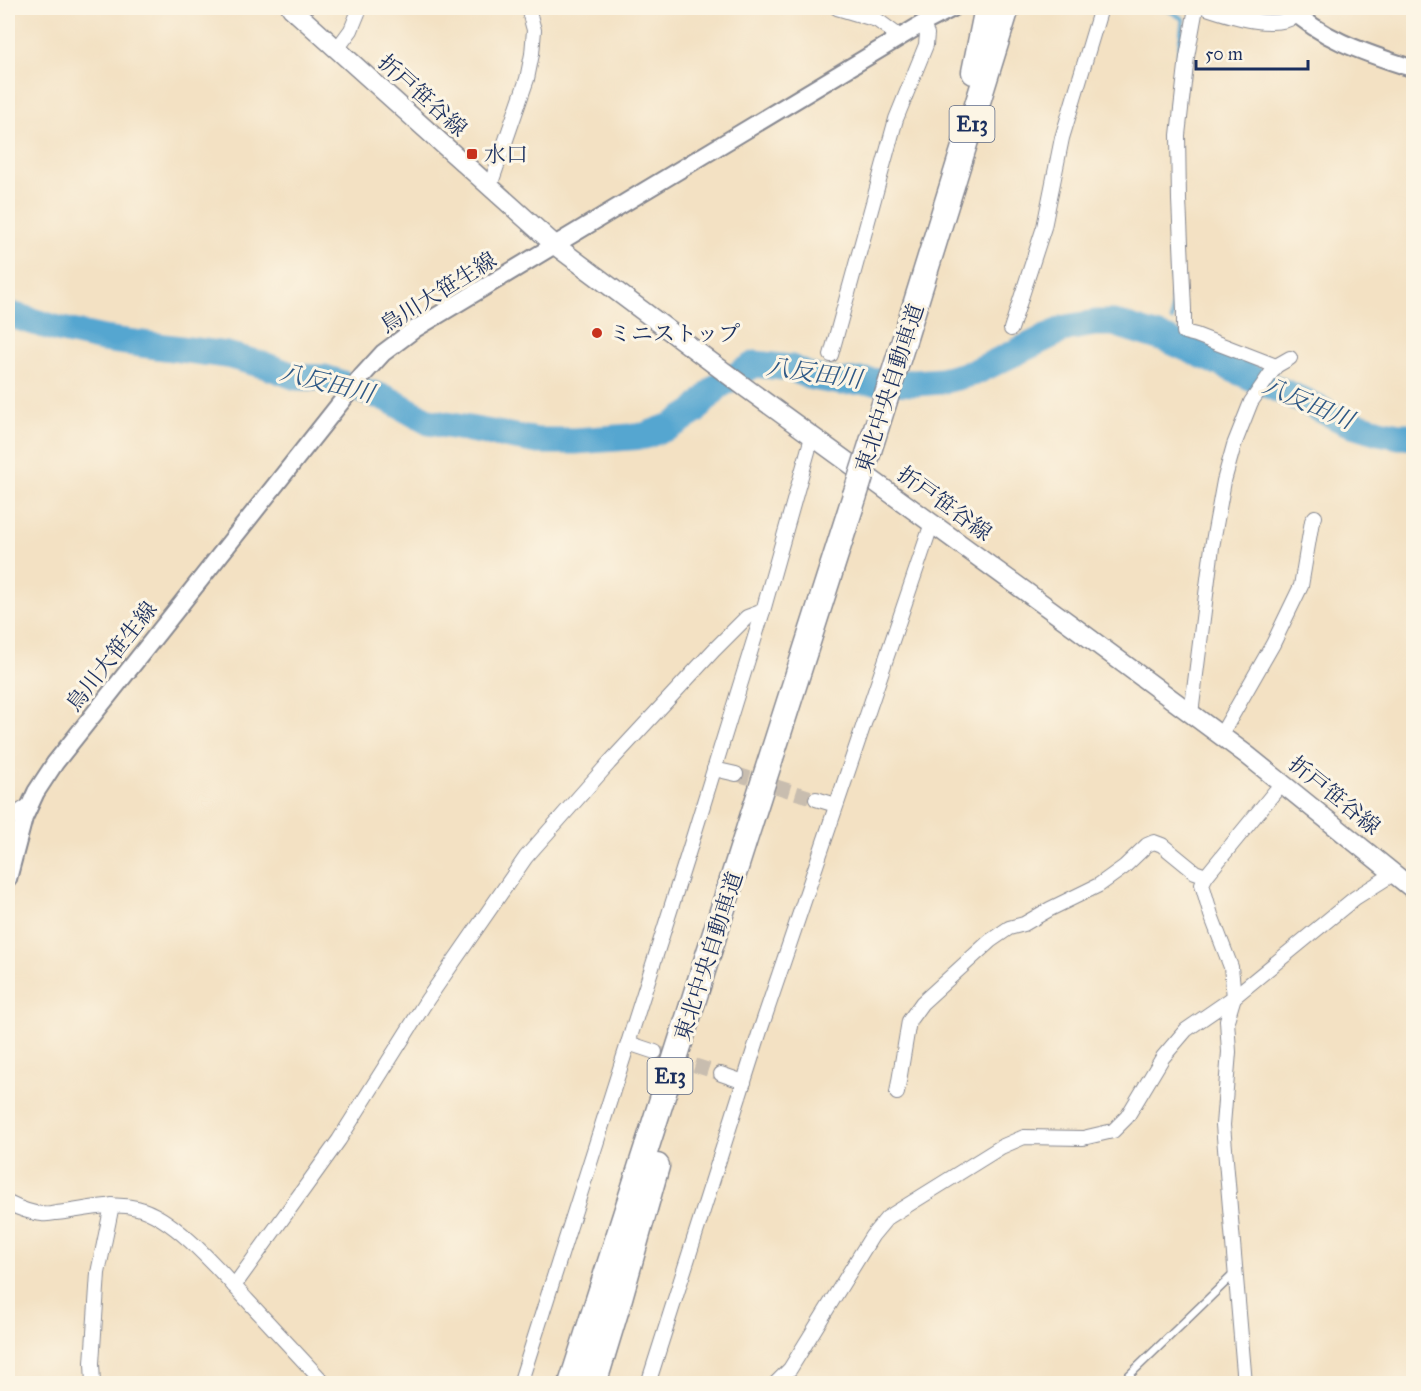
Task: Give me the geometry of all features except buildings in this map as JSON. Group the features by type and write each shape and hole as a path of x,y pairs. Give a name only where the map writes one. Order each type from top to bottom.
{"highway":[{"name":"東北中央自動車道","path":"571,1383 903,344 942,218 995,25 1007,8"},
{"path":"995,25 1016,8"},
{"name":"東北中央自動車道","path":"594,1383 769,768"}],"main road":[{"name":"折戸笹谷線","path":"291,8 556,246 812,437 1221,735 1413,890"}],"street":[{"path":"337,49 351,30 360,8"},
{"path":"489,186 528,79 534,30 528,8"},
{"path":"837,8 877,20 900,37"},
{"name":"鳥川大笹生線","path":"8,879 24,819 36,792 55,763 362,376 383,353 415,329 900,37 953,8"},
{"path":"1011,329 1044,227 1062,138 1101,8"},
{"path":"1196,8 1187,57 1178,135 1184,332 1274,369"},
{"path":"1207,8 1265,23 1293,18 1294,11 1332,38 1362,52 1413,69"},
{"path":"831,355 896,119 926,45 927,34 922,24"},
{"path":"1191,714 1212,547 1224,481 1234,445 1251,402 1274,369 1290,358"},
{"path":"520,1383 763,611 812,437"},
{"path":"1221,735 1273,644 1301,586 1312,521 1315,517"},
{"path":"648,1383 744,1082 932,523"},
{"path":"234,1286 339,1140 427,1000 526,857 714,650 747,617 763,611"},
{"path":"714,769 736,774"},
{"path":"1245,1383 1223,1125 1229,1052 1227,1020 1234,997 1231,967 1210,915 1202,884 1206,876 1282,783"},
{"path":"816,798 836,805"},
{"path":"8,819 31,804"},
{"path":"897,1093 909,1021 922,1003 990,941 1009,928 1024,924 1099,885 1124,867 1147,845 1154,843 1162,845 1195,872 1206,876"},
{"path":"776,1383 790,1370 872,1236 887,1218 1001,1147 1024,1137 1083,1138 1113,1131 1127,1117 1163,1057 1186,1030 1234,997 1355,898 1393,874"},
{"path":"628,1043 655,1052"},
{"path":"721,1074 744,1082"},
{"path":"8,1203 42,1214 112,1205 139,1208 156,1215 205,1255 325,1383"},
{"path":"93,1383 92,1363 98,1273 112,1205"}],"lane":[{"path":"1120,1383 1236,1272"}],"waterway":[{"path":"1165,8 1183,19 1172,105 1172,135"},
{"path":"1172,320 1173,221"},
{"name":"八反田川","path":"8,314 103,339 227,355 296,377 325,378 388,399 429,422 538,441 644,436 671,426 694,412 717,387 755,364 791,368 812,377 840,382 941,381 973,373 1066,328 1095,323 1114,323 1168,340 1346,422 1379,432 1414,436"}],"tunnel":[{"path":"736,774 816,799"},
{"path":"655,1052 721,1074"}],"place":[{"name":"水口","path":"472,154"},
{"name":"ミニストップ","path":"597,333"}]}
